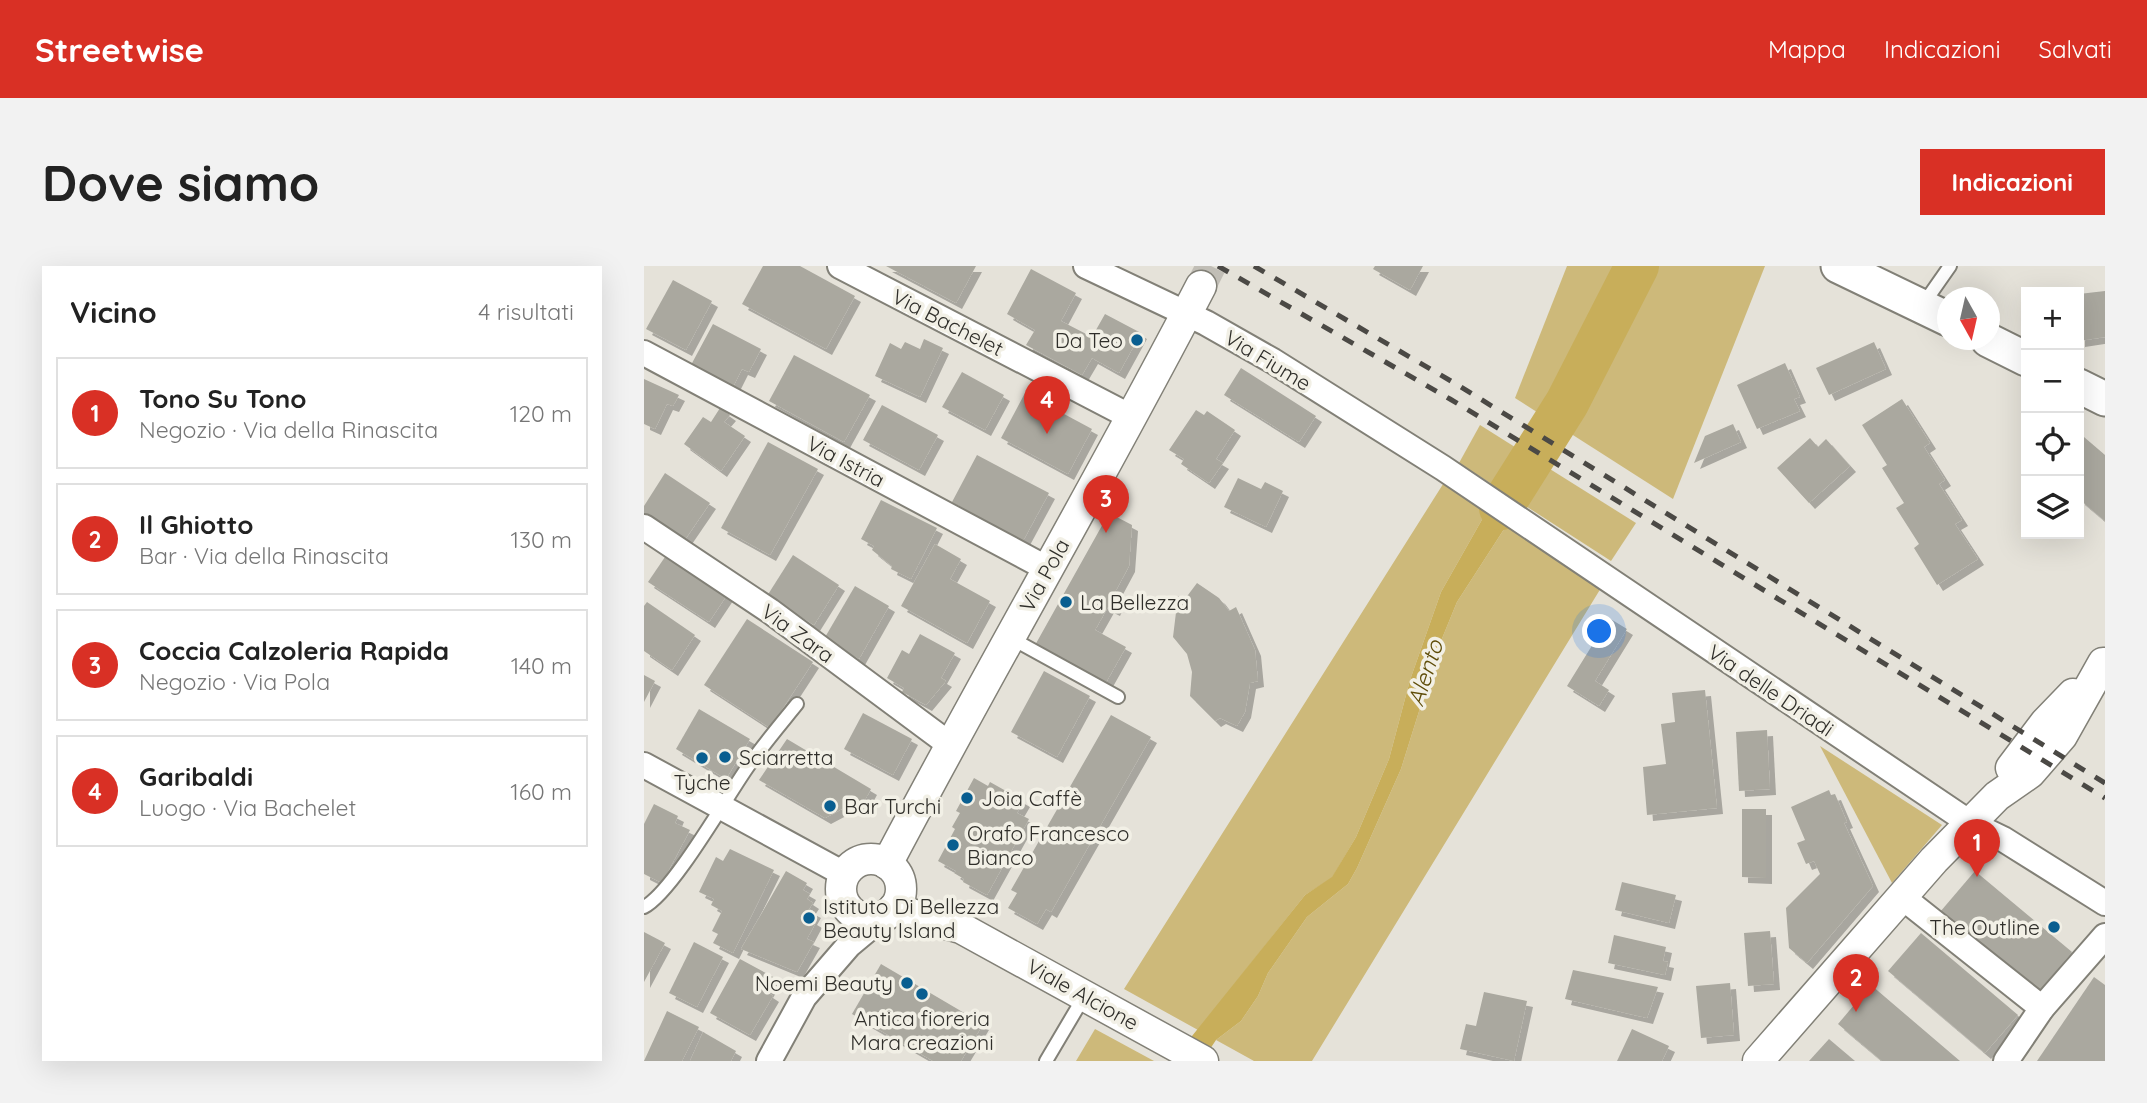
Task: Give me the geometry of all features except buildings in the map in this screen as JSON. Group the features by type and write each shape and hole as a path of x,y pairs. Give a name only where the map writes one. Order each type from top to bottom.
{"main road":[{"path":"1838,266 1934,312"},
{"path":"2000,346 2021,356"},
{"path":"2084,388 2105,399"}],"street":[{"name":"Via Bachelet","path":"840,266 1131,417"},
{"name":"Via Fiume","path":"1086,266 1273,361 1443,468"},
{"name":"Via Pola","path":"893,870 949,744 1048,569 1201,286"},
{"name":"Via Istria","path":"644,353 1048,569"},
{"name":"Via delle Driadi","path":"1443,468 1970,823 2003,839 2105,903"},
{"name":"Via Zara","path":"644,527 770,611 949,744"},
{"path":"1758,1061 1902,897 1997,796 2014,762 2045,723 2104,662"},
{"path":"644,765 845,874"},
{"path":"769,1061 804,997 841,953 889,912 901,894 893,870 868,859 859,861 845,874 841,893 850,910 867,918 889,912"},
{"name":"Viale Alcione","path":"893,870 961,928 1203,1061"},
{"path":"1902,897 2042,1008"},
{"name":"Viale Alcione","path":"889,912 961,928"},
{"path":"2006,1061 2042,1008 2105,936"}],"lane":[{"path":"1934,312 1950,266"},
{"path":"1009,637 1118,696"},
{"path":"644,907 650,904 675,876 721,807 797,704"},
{"path":"1046,1061 1088,997"}],"shaded area":[{"path":"1567,266 1765,266 1673,499 1515,398"},
{"path":"1480,425 1636,523 1611,561 1459,463"},
{"path":"1445,481 1488,509 1441,592 1410,680 1389,759 1356,837 1332,878 1305,895 1198,1030 1124,989"},
{"path":"1508,523 1604,583 1312,1061 1254,1061 1216,1040 1241,1021 1258,996 1268,973 1307,917 1348,884 1401,769 1441,641 1457,602"},
{"path":"1820,746 1942,825 1892,883"},
{"path":"1095,1029 1154,1061 1076,1061"}],"water":[{"path":"1523,453 1548,468 1519,502 1501,490"},
{"path":"1488,509 1508,523 1457,602 1441,641 1401,769 1348,884 1307,917 1268,973 1258,996 1241,1021 1216,1040 1202,1061 1172,1061 1305,895 1332,877 1356,837 1389,759 1410,680 1441,592"}],"waterway":[{"name":"Alento","path":"1501,508 1567,403 1637,266"}],"tunnel":[{"path":"1201,286 1211,266"}],"railway":[{"path":"1218,266 1450,399 2105,798"},
{"path":"1254,266 1456,384 2105,783"}],"place":[{"name":"Da Teo","path":"1137,340"},
{"name":"Garibaldi","path":"1047,434"},
{"name":"Coccia Calzoleria Rapida","path":"1106,533"},
{"name":"La Bellezza","path":"1066,602"},
{"name":"Sciarretta","path":"725,757"},
{"name":"Tyche","path":"702,758"},
{"name":"Joia Caffè","path":"967,798"},
{"name":"Bar Turchi","path":"830,806"},
{"name":"Orafo Francesco Bianco","path":"953,845"},
{"name":"Tono Su Tono","path":"1977,877"},
{"name":"Istituto Di Bellezza Beauty Island","path":"809,918"},
{"name":"The Outline","path":"2054,927"},
{"name":"Noemi Beauty","path":"907,983"},
{"name":"Antica fioreria Mara creazioni","path":"922,994"},
{"name":"Il Ghiotto","path":"1856,1012"}]}
